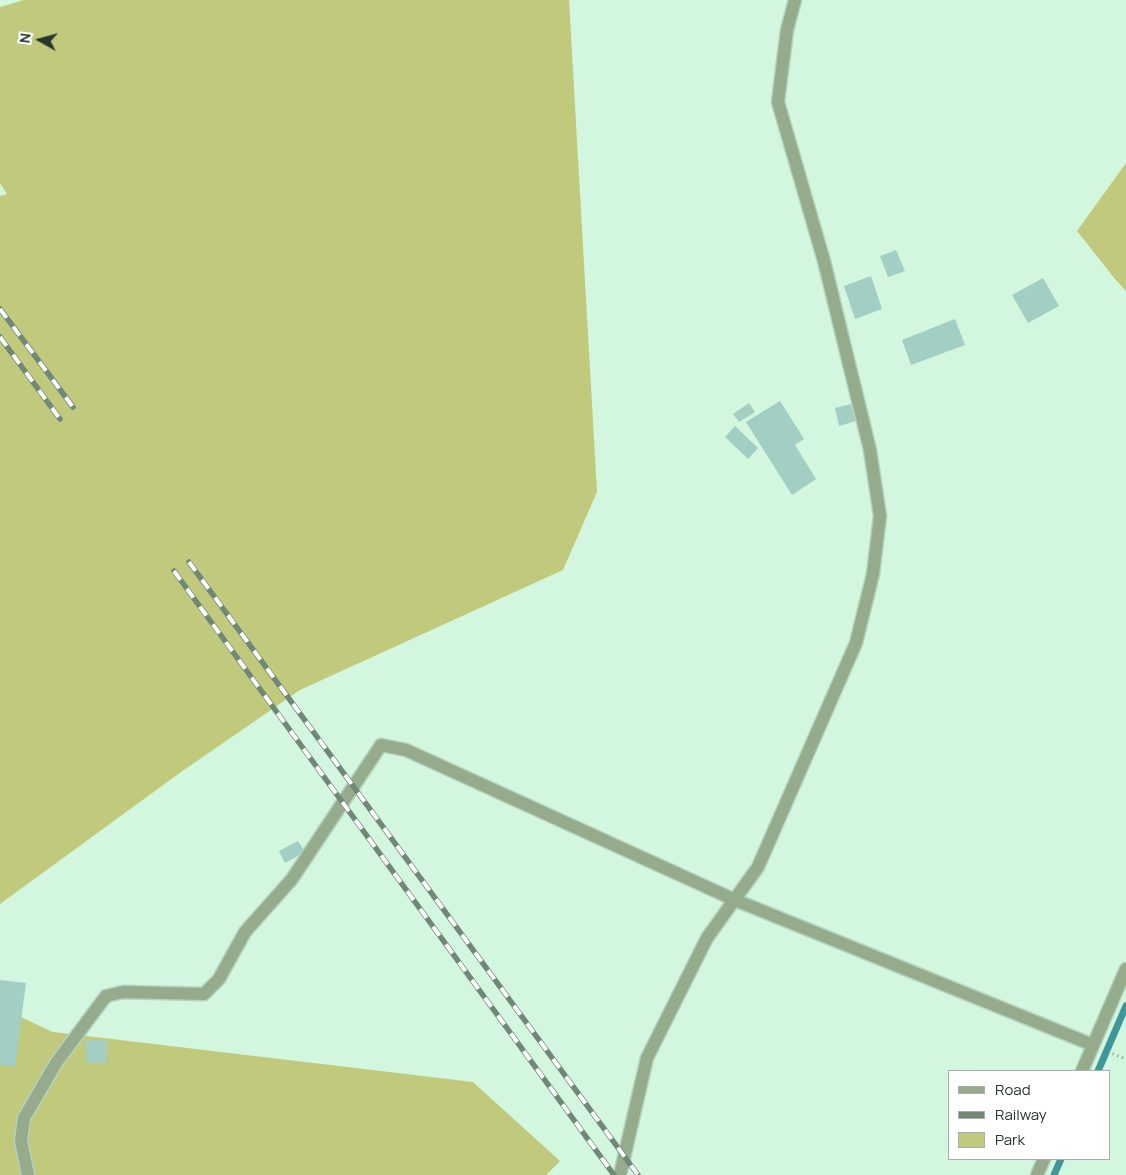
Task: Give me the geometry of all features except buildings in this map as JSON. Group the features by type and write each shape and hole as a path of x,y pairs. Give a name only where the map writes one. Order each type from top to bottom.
{"street":[{"path":"620,1175 647,1058 707,938 758,867 856,643 873,574 880,516 870,450 826,270 778,102 787,30 795,0"},
{"path":"28,1175 21,1140 24,1118 56,1063 106,996 123,992 204,994 219,979 246,932 292,879 381,745 406,750 735,900 1093,1046"},
{"path":"1082,1070 1126,969"},
{"path":"1037,1175 1044,1160"}],"path":[{"path":"1115,1055 1126,1059"}],"green space":[{"path":"24,0 569,0 597,492 563,570 300,690 181,772 0,904 0,196 7,194 0,183 0,7"},
{"path":"1126,163 1126,291 1077,231"},
{"path":"0,1001 14,1014 53,1032 473,1082 560,1161 546,1175 0,1175"}],"waterway":[{"path":"1098,1070 1126,1006"},
{"path":"1054,1175 1061,1160"}],"railway":[{"path":"0,309 73,407"},
{"path":"0,337 60,419"},
{"path":"189,562 638,1175"},
{"path":"174,571 614,1175"}]}
